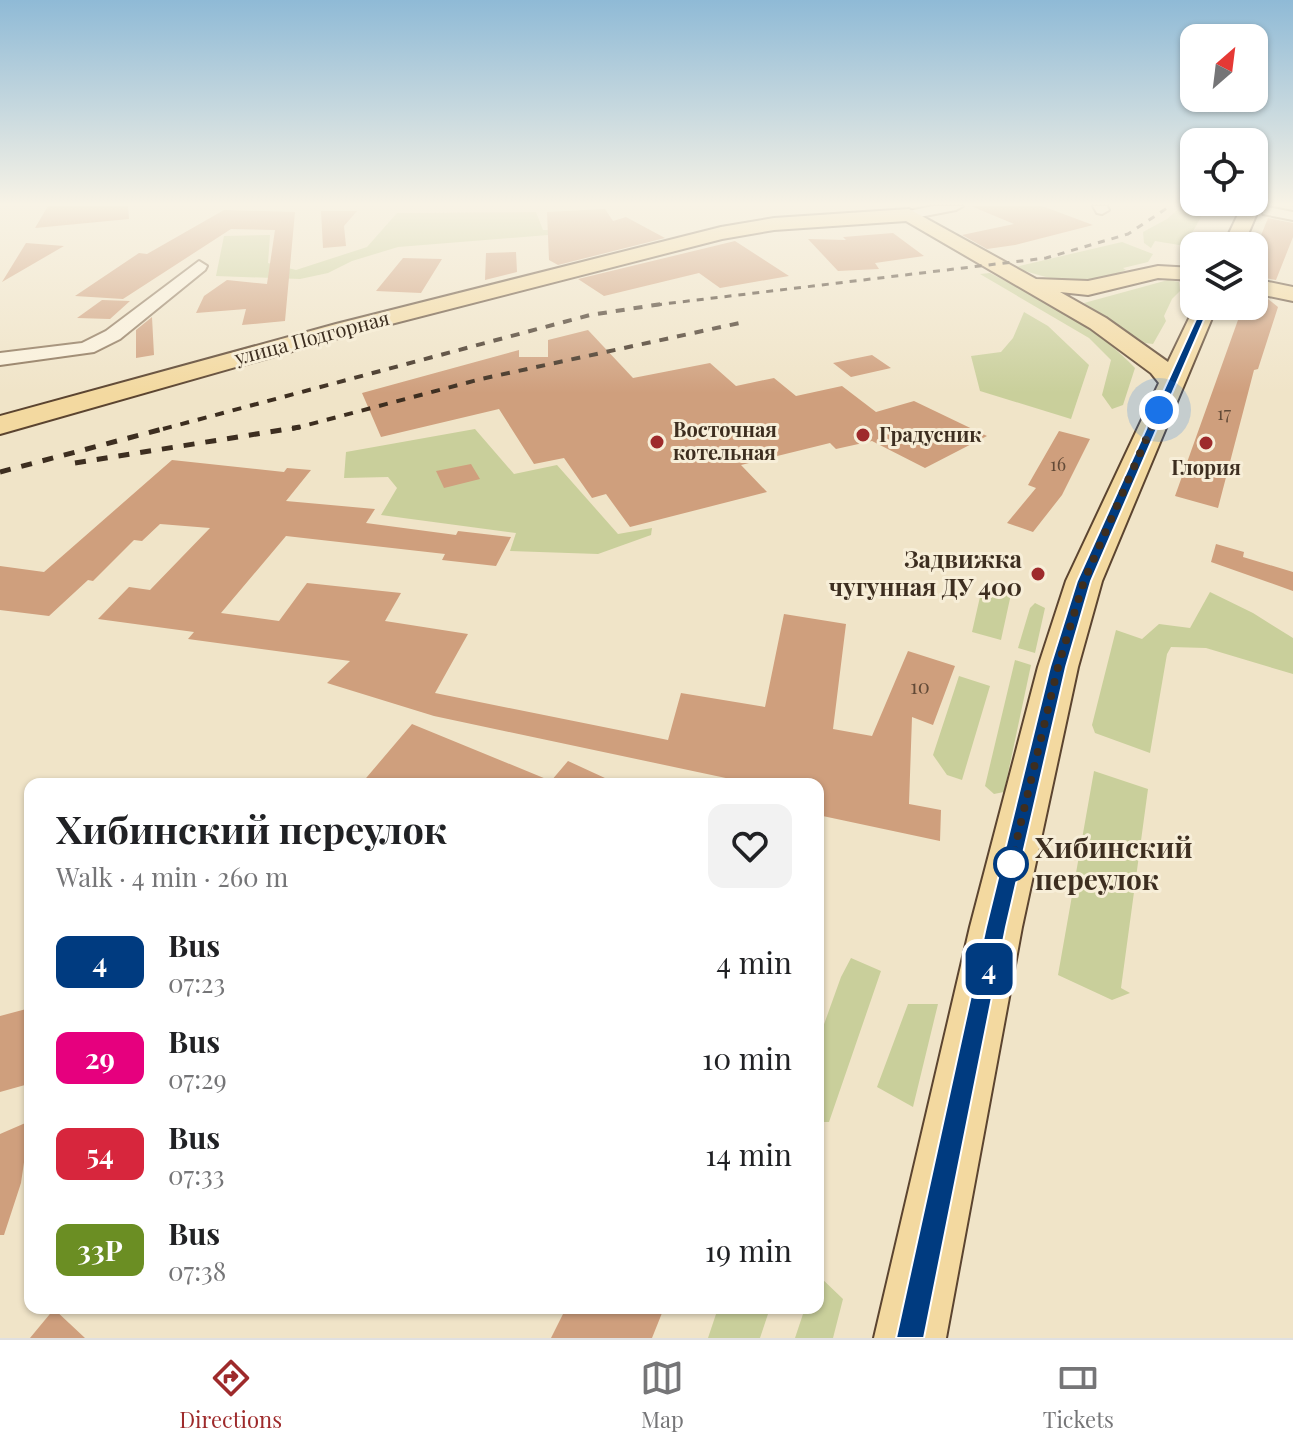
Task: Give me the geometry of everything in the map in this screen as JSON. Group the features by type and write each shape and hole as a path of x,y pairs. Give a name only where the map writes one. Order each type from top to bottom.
{"main road":[{"name":"улица Подгорная","path":"0,425 344,329 582,268"},
{"path":"1006,268 1125,340 1160,368 1172,382"},
{"path":"1032,283 1088,288 1158,272 1180,273"},
{"path":"1268,289 1293,294"},
{"path":"910,1338 996,927 1058,667 1084,581 1200,320"}],"street":[{"path":"0,359 87,348 113,335 196,268"}],"green space":[{"path":"218,268 337,268 300,279 216,276"},
{"path":"1019,268 1126,270 1098,279 1070,280"},
{"path":"990,273 1085,326 1135,368 1123,405 1112,409 1102,395 1111,360 1089,338 980,274"},
{"path":"1168,280 1179,282 1180,291 1172,299 1164,316 1166,321 1153,344 1145,343 1084,303"},
{"path":"1024,312 1048,326 1089,365 1071,419 980,391 971,356 1001,352 1013,338"},
{"path":"475,429 514,474 557,465 618,534 652,528 651,535 598,554 510,551 516,533 381,515 397,488 388,477 344,478 346,452"},
{"path":"982,588 1011,594 1001,640 972,632"},
{"path":"1210,592 1253,613 1293,638 1293,674 1206,648 1171,647 1167,654 1150,753 1095,733 1092,725 1116,630 1142,639 1159,624 1190,628"},
{"path":"1035,603 1045,608 1035,653 1018,648 1030,608"},
{"path":"1015,660 1031,665 1004,792 994,794 985,786"},
{"path":"959,676 990,686 962,780 947,775 933,755"},
{"path":"1094,771 1148,789 1121,988 1130,993 1112,1000 1058,975"},
{"path":"851,958 881,971 829,1122 824,1122 824,1024"},
{"path":"908,1004 938,1004 913,1107 877,1087"},
{"path":"824,1281 843,1299 833,1338 795,1338 803,1314 824,1314"},
{"path":"716,1314 768,1314 760,1338 708,1338"}],"building":[{"path":"10,268 25,268 2,282"},
{"path":"116,268 170,268 123,299 75,296"},
{"path":"269,268 290,268 285,321 242,325 246,309 196,313 204,296 227,280 267,284"},
{"path":"394,268 436,268 421,293 376,291"},
{"path":"485,268 517,268 517,272 485,280"},
{"path":"622,268 777,268 789,276 720,288 699,273 604,296 578,279"},
{"path":"836,268 879,269 838,271"},
{"path":"1268,268 1281,268 1276,280 1268,279"},
{"path":"1268,299 1278,307 1258,369 1254,370 1218,508 1175,496 1238,320 1268,320"},
{"path":"102,300 130,301 110,319 77,318"},
{"path":"152,317 154,355 136,358 136,330"},
{"name":"Восточная котельная","path":"588,330 633,378 710,363 736,386 774,378 796,396 842,386 876,412 914,401 987,436 925,468 872,441 836,449 830,443 741,465 767,492 630,527 606,494 592,498 564,458 534,464 499,409 381,437 362,393 519,350 519,357 548,357 548,340"},
{"path":"872,355 891,368 851,377 833,363"},
{"path":"1059,431 1090,439 1062,495 1033,532 1007,523 1036,488 1028,485"},
{"path":"172,460 284,472 287,468 311,470 286,501 375,509 366,523 456,535 458,531 511,537 496,566 442,560 445,554 286,536 221,613 279,621 307,583 401,593 385,621 468,634 435,693 668,740 681,693 765,707 784,614 846,624 833,729 872,736 908,651 955,666 933,725 912,717 909,804 941,810 940,841 824,816 824,778 726,778 434,716 327,683 350,661 188,639 194,632 98,619 129,587 150,590 210,528 160,524 142,541 134,540 93,581 88,580 49,616 0,610 0,566 44,572"},
{"path":"471,464 480,479 444,488 436,471"},
{"path":"1216,544 1244,552 1243,557 1293,572 1293,591 1211,562"},
{"path":"412,724 544,778 366,778"},
{"path":"568,761 605,778 554,778"},
{"path":"24,1010 24,1085 0,1092 0,1016"},
{"path":"24,1124 21,1183 4,1235 0,1235 0,1134"},
{"path":"50,1314 59,1314 85,1338 30,1338"},
{"path":"563,1314 662,1314 652,1338 551,1338"}],"railway":[{"path":"655,305 959,268"},
{"path":"655,305 668,303"},
{"path":"163,429 590,315 655,305"},
{"path":"299,427 481,379 744,322"},
{"path":"0,472 170,427"},
{"path":"75,463 299,427"},
{"path":"292,429 299,427"}],"bus line":[{"name":"4","path":"910,1338 996,927 1058,667 1084,581 1200,320"}],"place":[{"name":"Градусник","path":"863,435"},
{"name":"Восточная котельная","path":"657,442"},
{"name":"Глория","path":"1206,443"},
{"name":"Задвижка чугунная ДУ 400","path":"1038,574"},
{"name":"Хибинский переулок","path":"1011,864"}],"route":[{"path":"1011,864 1058,667 1084,581 1159,410"}]}
